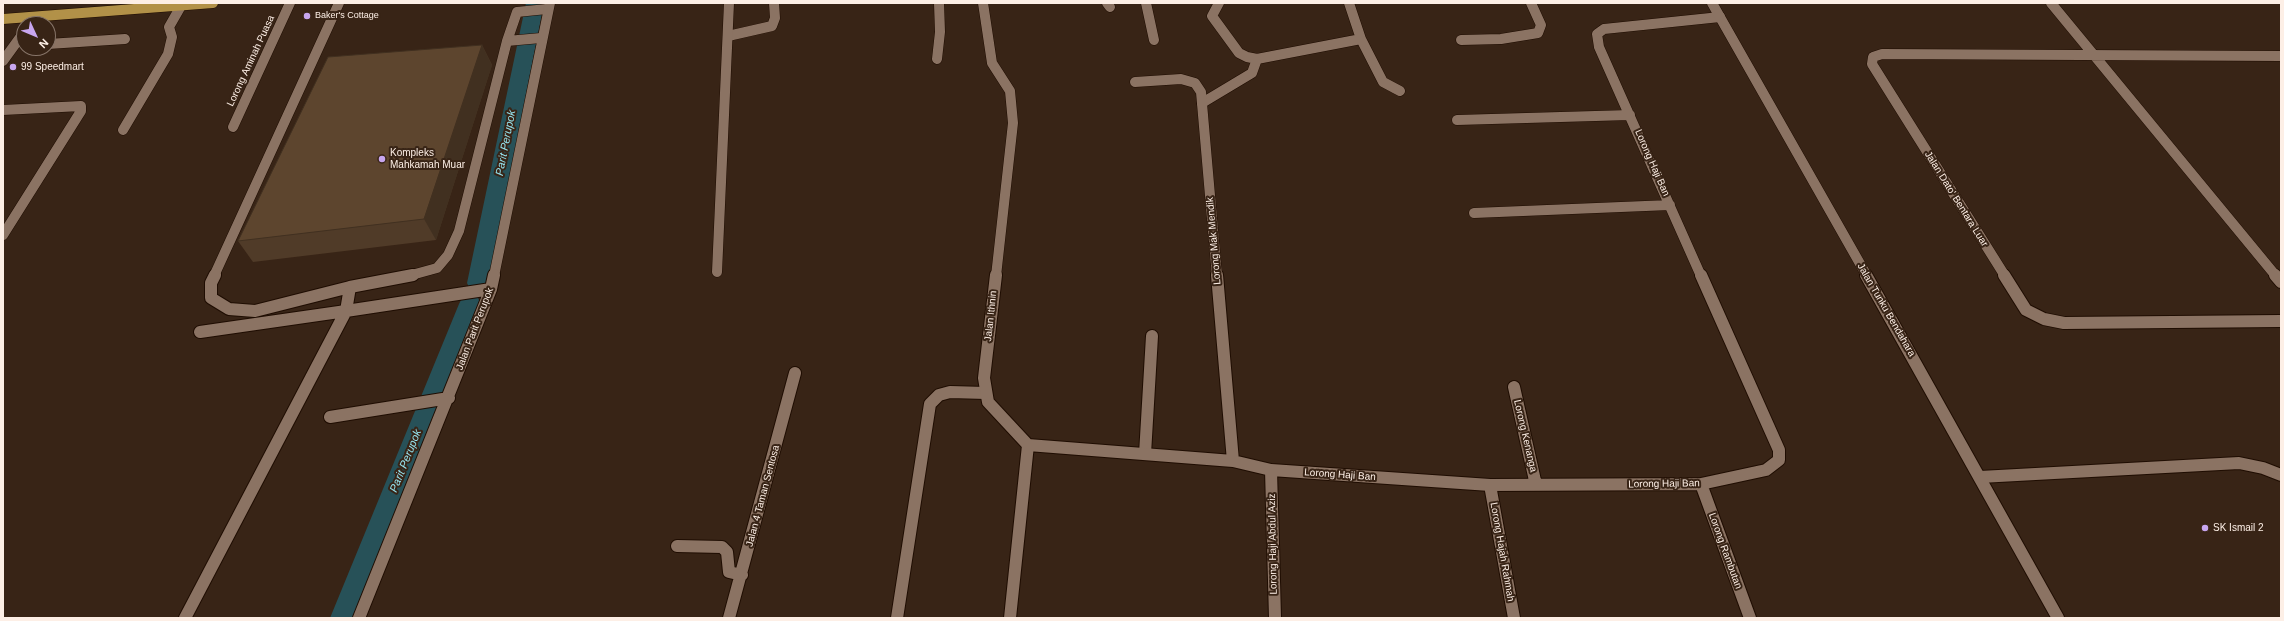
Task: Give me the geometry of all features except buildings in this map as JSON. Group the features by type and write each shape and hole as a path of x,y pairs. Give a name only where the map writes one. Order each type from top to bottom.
{"main road":[{"path":"56,17 139,6 181,6 212,3"},
{"path":"3,19 16,19"}],"street":[{"name":"Lorong Aminah Puasa","path":"233,127 290,3"},
{"path":"339,3 211,283 211,298 229,309 255,311 350,287 420,274 437,268 448,255 460,231 508,41 517,12 548,6"},
{"path":"717,272 729,3"},
{"path":"728,36 765,30 772,26 775,18 774,3"},
{"path":"937,59 940,32 939,3"},
{"name":"Jalan Ithnin","path":"983,3 992,63 1010,91 1013,123 984,378 988,402 1028,445"},
{"path":"1146,3 1154,40"},
{"path":"1219,3 1212,16 1239,53 1257,59 1361,39"},
{"path":"1349,3 1361,39 1383,82 1400,91"},
{"path":"1461,40 1501,39 1538,33 1541,25 1532,3"},
{"name":"Jalan Tunku Bendahara","path":"1712,3 2058,618"},
{"path":"2051,3 2281,282"},
{"path":"124,130 168,54 172,37 169,27 181,6"},
{"name":"Jalan Parit Perupok","path":"359,618 449,398 491,288 548,6"},
{"name":"Lorong Haji Ban","path":"1028,445 1233,461 1271,470 1490,485 1700,484 1766,470 1779,460 1779,450 1600,47 1597,34 1604,29 1720,17"},
{"path":"508,41 541,38"},
{"path":"56,43 125,39"},
{"path":"3,61 16,43"},
{"name":"Jalan Dato' Bentara Luar","path":"2095,55 1882,54 1873,56 1872,64 2026,310 2044,319 2064,323 2281,321"},
{"path":"2095,55 2281,56"},
{"path":"1202,103 1252,72 1257,59"},
{"name":"Lorong Mak Mendik","path":"1135,82 1181,79 1194,83 1201,92 1233,461"},
{"path":"3,110 81,106 81,111 3,235"},
{"path":"1457,120 1630,115"},
{"path":"1474,213 1670,205"},
{"path":"185,618 346,312 350,287"},
{"path":"200,332 346,312 491,288"},
{"path":"1145,454 1152,336"},
{"name":"Jalan 4 Taman Sentosa","path":"730,618 795,373"},
{"name":"Lorong Kenanga","path":"1514,388 1536,485"},
{"path":"897,618 930,404 939,396 950,392 986,393"},
{"path":"330,417 449,398"},
{"path":"1010,618 1028,445"},
{"path":"1980,477 2239,463 2263,468 2281,475"},
{"name":"Lorong Haji Abdul Aziz","path":"1271,470 1275,618"},
{"name":"Lorong Rambutan","path":"1700,484 1750,618"},
{"name":"Lorong Hajah Rahmah","path":"1490,485 1514,618"},
{"path":"677,546 722,547 727,552 729,572 742,575"}],"waterway":[{"name":"Parit Perupok","path":"478,283 535,3"},
{"name":"Parit Perupok","path":"343,618 470,304"}],"place":[{"name":"Baker's Cottage","path":"307,16"},
{"name":"99 Speedmart","path":"13,67"},
{"name":"Kompleks Mahkamah Muar","path":"382,159"},
{"name":"SK Ismail 2","path":"2205,528"}]}
